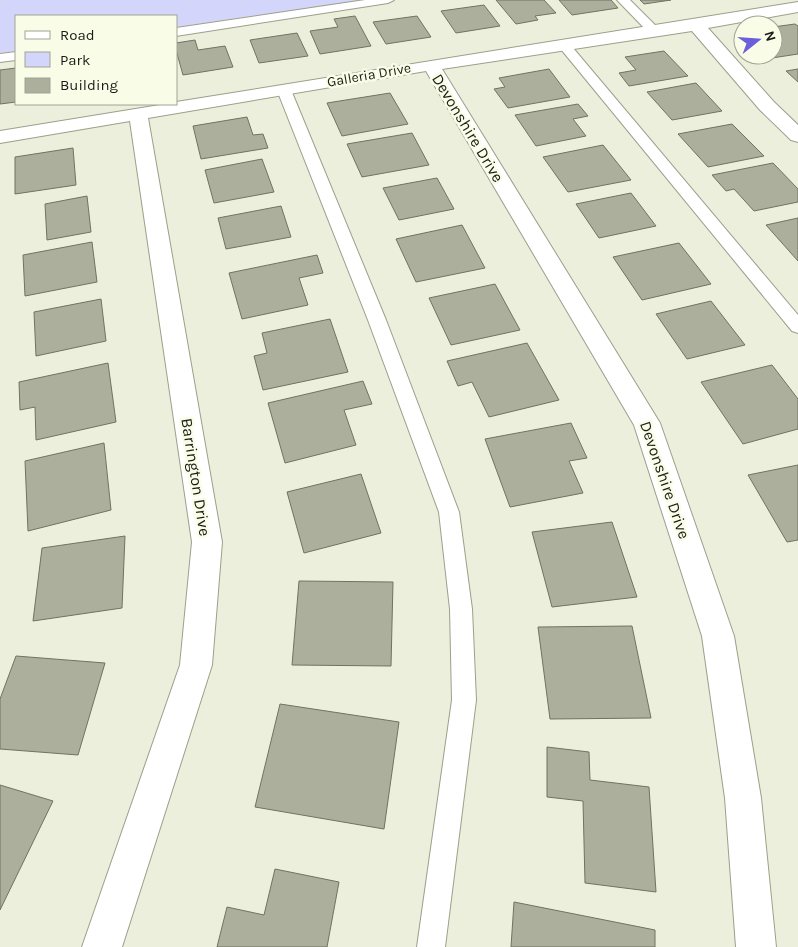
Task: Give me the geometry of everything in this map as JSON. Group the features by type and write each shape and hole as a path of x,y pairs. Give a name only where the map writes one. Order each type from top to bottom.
{"street":[{"name":"Galleria Drive","path":"0,137 431,65 696,25 798,7"},
{"path":"696,25 768,106 798,136"},
{"name":"Devonshire Drive","path":"431,65 647,423 718,636 743,798 756,947"},
{"name":"Barrington Drive","path":"102,947 196,664 207,542 138,114"}],"lane":[{"path":"178,32 388,0"},
{"path":"623,0 654,31"},
{"path":"564,45 798,327"},
{"path":"0,58 15,56"},
{"path":"284,90 377,320 448,512 462,609 464,700 431,947"}],"green space":[{"path":"0,0 364,0 178,27 178,15 15,15 15,51 0,53"}],"building":[{"path":"496,0 544,0 556,13 535,16 538,20 516,24"},
{"path":"559,0 611,0 618,8 572,15"},
{"path":"640,0 671,0 644,4"},
{"path":"484,5 500,26 456,33 441,11"},
{"path":"355,16 371,46 320,54 310,31 338,27 334,19"},
{"path":"417,16 431,37 386,44 373,22"},
{"path":"795,24 798,26 798,54 783,56 783,26"},
{"path":"297,33 308,56 259,63 250,40"},
{"path":"195,40 198,50 225,46 233,67 183,75 178,57 178,43"},
{"path":"664,51 688,76 629,86 619,73 636,70 625,57"},
{"path":"15,68 15,102 0,104 0,70"},
{"path":"549,69 570,97 508,108 494,89 505,87 499,78"},
{"path":"798,69 798,82 786,71"},
{"path":"696,83 722,111 672,120 647,92"},
{"path":"390,93 408,124 342,136 327,103"},
{"path":"578,104 588,116 573,119 586,136 536,146 515,115"},
{"path":"247,117 253,135 263,134 268,148 201,159 193,126"},
{"path":"732,124 764,156 708,167 678,134"},
{"path":"412,133 429,165 362,177 347,144"},
{"path":"603,145 631,180 568,192 543,157"},
{"path":"73,148 76,185 15,194 15,157"},
{"path":"262,159 274,192 214,203 205,170"},
{"path":"773,163 798,189 798,202 754,211 734,189 726,191 712,175"},
{"path":"437,178 454,209 399,220 383,188"},
{"path":"631,193 656,226 599,238 576,204"},
{"path":"87,196 91,232 47,240 45,204"},
{"path":"281,206 291,237 226,249 218,218"},
{"path":"798,218 798,261 766,225"},
{"path":"462,225 485,268 416,282 396,239"},
{"path":"92,242 97,282 25,296 23,255"},
{"path":"679,243 711,284 642,300 613,257"},
{"path":"317,255 323,273 299,278 308,305 242,319 229,273"},
{"path":"495,284 520,330 451,345 429,298"},
{"path":"101,299 106,341 36,356 34,312"},
{"path":"711,301 745,345 687,359 656,314"},
{"path":"330,319 348,372 263,390 254,356 267,353 262,333"},
{"path":"527,343 559,400 489,417 472,382 458,386 447,361"},
{"path":"108,363 116,422 36,440 35,407 20,410 19,382"},
{"path":"772,365 798,399 798,429 743,444 701,382"},
{"path":"363,381 372,404 344,410 356,445 285,463 268,403"},
{"path":"571,423 587,458 569,461 583,493 510,507 485,439"},
{"path":"104,443 111,510 28,531 25,461"},
{"path":"798,465 798,540 787,542 748,475"},
{"path":"361,474 381,533 304,553 287,492"},
{"path":"612,522 637,597 552,607 532,532"},
{"path":"125,536 122,608 33,621 42,548"},
{"path":"299,581 393,582 391,666 292,665"},
{"path":"632,626 651,718 550,719 538,627"},
{"path":"16,656 105,663 78,755 0,749 0,699"},
{"path":"280,704 399,722 384,829 255,807"},
{"path":"547,747 589,752 590,780 649,787 656,892 585,883 583,801 547,797"},
{"path":"0,785 53,801 0,910"},
{"path":"275,869 339,882 327,947 217,947 227,907 264,915"},
{"path":"514,902 655,930 655,947 511,947"}]}
